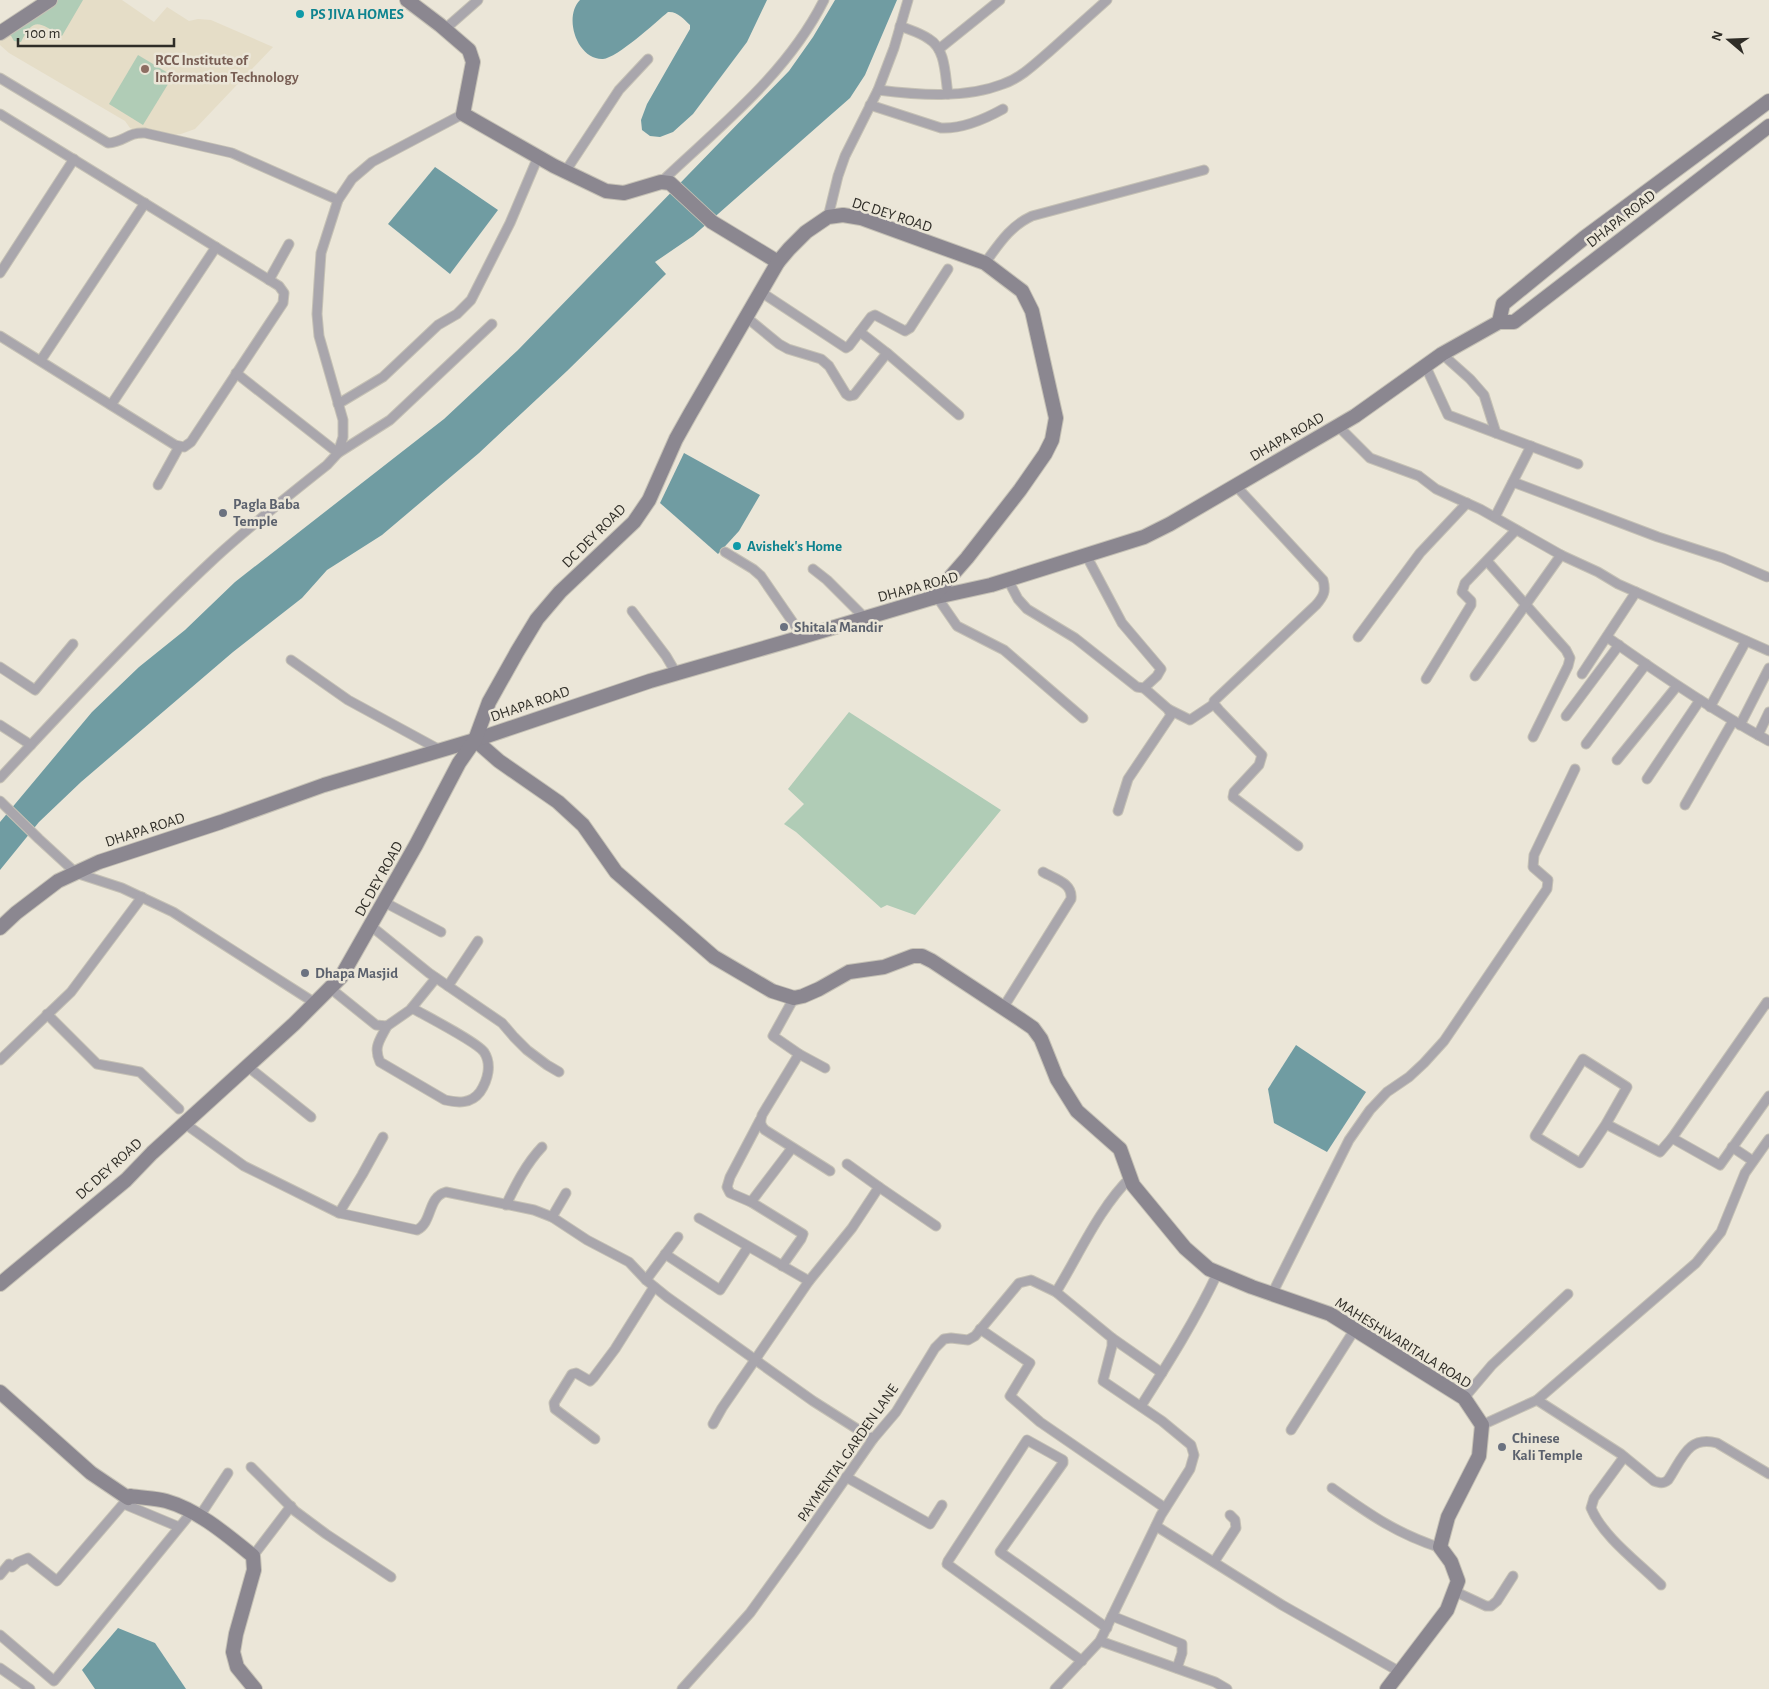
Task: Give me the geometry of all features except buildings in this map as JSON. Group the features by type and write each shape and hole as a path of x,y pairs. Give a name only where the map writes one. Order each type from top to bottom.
{"street":[{"path":"0,32 50,0"},
{"path":"407,0 469,50 472,62 462,114"},
{"path":"445,29 478,0"},
{"path":"462,114 565,172 606,192 624,193 665,183 782,65 814,19 824,0"},
{"path":"828,217 845,156 878,90 894,48 908,0"},
{"path":"939,49 1000,0"},
{"path":"878,90 948,94 988,89 1004,84 1018,76 1048,52 1107,0"},
{"path":"900,26 930,39 939,49 948,94"},
{"path":"565,172 619,90 648,60"},
{"path":"0,78 108,143 122,140 134,132 145,132 215,148 252,161 338,200"},
{"path":"1499,322 1503,304 1584,238 1769,101"},
{"path":"870,105 942,128 952,128 1003,110"},
{"path":"0,114 279,286 284,293 283,303 191,442 184,447 179,447 0,336"},
{"path":"338,453 343,437 343,420 319,336 317,314 321,253 338,200 352,179 372,162 462,114"},
{"name":"DHAPA ROAD","path":"0,928 16,913 58,881 99,862 324,786 475,740 650,681 934,597 991,585 1144,536 1170,524 1338,426 1442,354 1499,322 1514,322 1769,126"},
{"path":"338,404 383,377 438,326 465,308 471,300 510,223 538,157"},
{"path":"0,273 74,159"},
{"path":"985,264 1002,239 1022,220 1204,170"},
{"path":"665,183 712,222 778,262"},
{"path":"41,360 145,203"},
{"name":"DC DEY ROAD","path":"2,1278 126,1180 184,1123 341,977 416,845 459,763 475,740 489,702 538,619 560,592 634,522 649,500 680,431 778,262 806,232 828,217 843,215 861,218 985,264 1022,291 1032,312 1056,418 1052,440 1045,454 1020,490 934,597"},
{"path":"269,280 289,244"},
{"path":"111,405 216,247"},
{"path":"761,292 846,348 871,317 875,315 905,331 910,328 948,269"},
{"path":"746,317 779,344 821,359 849,396 854,395 887,353"},
{"path":"0,778 98,672 216,557 338,453 390,420 492,324"},
{"path":"860,332 959,415"},
{"path":"1442,354 1470,378 1484,395 1496,432"},
{"path":"1425,365 1448,415 1578,464"},
{"path":"236,373 338,453"},
{"path":"1338,426 1370,458 1419,476 1436,489 1467,502 1562,555 1636,592 1769,650"},
{"path":"1495,517 1531,446"},
{"path":"158,485 179,447"},
{"path":"1513,482 1658,537 1723,558 1767,577"},
{"path":"1008,580 1018,599 1026,609 1075,638 1136,687 1144,688 1168,709 1190,720 1214,704 1217,697 1316,605 1323,597 1325,588 1323,580 1236,486"},
{"path":"1358,637 1420,553 1467,502"},
{"path":"1426,679 1471,605 1471,601 1462,592 1465,583 1516,530"},
{"path":"725,552 749,566 761,576 803,637"},
{"path":"1086,555 1122,623 1161,669 1157,676 1144,688"},
{"path":"1475,676 1562,555"},
{"path":"1487,560 1566,650 1570,658 1568,666 1533,737"},
{"path":"813,569 827,580 865,618"},
{"path":"1582,674 1636,592"},
{"path":"934,597 957,626 1004,650 1083,718"},
{"path":"632,611 666,656 676,673"},
{"path":"1607,637 1677,686 1769,741"},
{"path":"1710,707 1746,641"},
{"path":"0,667 35,690 73,644"},
{"path":"1566,716 1618,645"},
{"path":"291,660 348,700 440,750"},
{"path":"1586,744 1646,664"},
{"path":"1686,805 1769,668"},
{"path":"1618,760 1677,686"},
{"path":"1647,779 1700,700"},
{"path":"1214,704 1262,755 1259,765 1234,792 1233,797 1298,846"},
{"path":"1118,811 1128,779 1170,715 1168,709"},
{"path":"1758,735 1769,712"},
{"path":"0,725 31,745"},
{"path":"475,740 499,761 558,802 583,825 616,872 714,956 772,991 794,998 773,1036 799,1054 825,1068"},
{"path":"1272,1294 1349,1140 1387,1092 1409,1077 1444,1041 1547,889 1548,880 1533,867 1534,855 1575,769"},
{"path":"1,802 76,873 122,888 173,912 314,1003"},
{"path":"1003,1008 1071,898 1072,892 1069,886 1044,872"},
{"path":"0,1060 71,992 142,897"},
{"path":"384,902 441,932"},
{"path":"371,926 436,978 502,1023 527,1050 560,1072"},
{"path":"448,986 478,941"},
{"name":"MAHESHWARITALA ROAD","path":"794,998 810,994 849,972 884,967 913,956 922,956 932,961 1033,1028 1041,1039 1057,1080 1077,1111 1120,1149 1133,1185 1185,1248 1209,1269 1330,1314 1464,1398 1482,1426"},
{"path":"412,1008 473,1043 483,1051 488,1062 488,1075 479,1092 469,1101 455,1103 445,1100 380,1062 376,1053 376,1048 387,1026 412,1008 436,978"},
{"path":"330,988 376,1025 387,1026"},
{"path":"1606,1124 1660,1152 1672,1138 1767,1002 1769,1004"},
{"path":"48,1014 97,1064 140,1072 179,1109"},
{"path":"782,1266 802,1239 803,1234 752,1202 730,1193 727,1187 730,1177 762,1115 799,1054"},
{"path":"1583,1058 1627,1087 1606,1124 1580,1163 1535,1136 1583,1058"},
{"path":"247,1066 310,1117"},
{"path":"1672,1138 1720,1165 1769,1096"},
{"path":"760,1120 761,1126 766,1130 830,1171"},
{"path":"184,1123 244,1166 339,1213 417,1230 425,1224 435,1198 440,1193 446,1192 534,1210 552,1217 587,1240 629,1262 654,1287 813,1401 873,1438"},
{"path":"339,1213 383,1137"},
{"path":"1441,1548 1448,1517 1480,1456 1482,1426 1537,1400 1696,1263 1721,1232 1745,1173 1769,1138"},
{"path":"506,1205 526,1167 542,1147"},
{"path":"1732,1147 1753,1161"},
{"path":"752,1202 792,1148"},
{"path":"848,1164 936,1226"},
{"path":"1056,1292 1105,1208 1116,1192 1131,1177"},
{"path":"713,1424 809,1281 852,1228 879,1187"},
{"path":"552,1217 566,1193"},
{"path":"699,1218 809,1281"},
{"path":"646,1280 678,1236"},
{"path":"665,1254 720,1290 748,1247"},
{"path":"1141,1406 1196,1318 1218,1272"},
{"name":"PAYMENTAL GARDEN LANE","path":"682,1689 750,1613 873,1438 896,1412 935,1348 944,1339 968,1340 974,1336 1019,1283 1032,1280 1056,1292 1112,1338 1162,1373"},
{"path":"595,1439 555,1409 554,1403 572,1374 576,1373 590,1381 594,1377 615,1349 654,1287"},
{"path":"1464,1398 1492,1365 1568,1294"},
{"path":"980,1329 1030,1363 1010,1396 1040,1422 1165,1508"},
{"path":"1291,1430 1355,1329"},
{"path":"1054,1689 1100,1642 1165,1508 1190,1469 1193,1461 1191,1445 1162,1420 1103,1381 1112,1346 1112,1338"},
{"path":"0,1392 91,1473 128,1498 127,1500 179,1527"},
{"path":"1537,1400 1624,1457 1654,1481 1664,1483 1691,1446 1698,1441 1709,1440 1769,1474"},
{"path":"1082,1661 947,1564 1028,1440 1063,1460 1063,1464 1000,1550 1000,1553 1106,1628"},
{"path":"1624,1457 1594,1498 1591,1508 1595,1517 1612,1538 1661,1585"},
{"path":"251,1467 295,1511 326,1534 392,1577"},
{"path":"0,1635 54,1681 179,1527 195,1515 228,1472"},
{"path":"846,1476 930,1524 942,1505"},
{"path":"1332,1488 1391,1528 1419,1541 1441,1548 1451,1562 1458,1581 1448,1610 1387,1689"},
{"path":"127,1500 166,1502 195,1515 230,1538 252,1556 254,1570 236,1634 233,1652 237,1667 253,1688"},
{"path":"0,1575 9,1564 12,1567 28,1558 56,1581 127,1500"},
{"path":"252,1556 292,1506"},
{"path":"1214,1562 1236,1528 1235,1520 1230,1515"},
{"path":"1156,1526 1282,1605 1400,1672"},
{"path":"1454,1591 1486,1606 1491,1606 1497,1601 1513,1576"},
{"path":"1112,1616 1182,1644 1182,1653 1176,1668"},
{"path":"1100,1642 1215,1682 1227,1689"},
{"path":"0,1668 30,1689"}],"shaded area":[{"name":"RCC Institute of Information Technology","path":"52,0 122,0 154,22 167,7 189,21 198,19 211,20 273,47 195,129 173,135 135,130 130,128 125,121 9,53 0,45 0,40"}],"green space":[{"path":"54,0 83,0 62,36 38,24 30,28 21,42 14,41 10,34"},
{"path":"138,55 173,76 143,125 109,104"},
{"path":"849,712 1001,810 915,915 887,905 881,908 796,832 784,824 804,804 788,789"}],"water":[{"path":"580,0 767,0 747,42 693,114 673,132 660,137 650,136 642,130 641,120 647,104 690,29 690,25 677,14 668,12 617,53 603,59 594,57 586,53 575,36 573,17 575,7"},
{"path":"835,0 897,0 865,75 850,98 693,236 655,262 666,274 567,371 479,453 382,535 327,570 302,598 233,652 81,782 39,822 0,870 0,822 92,712 139,667 185,630 235,582 444,419 518,350 789,71 813,37"},
{"path":"435,167 498,210 450,274 388,224"},
{"path":"684,453 760,495 739,531 718,554 660,503"},
{"path":"1296,1045 1366,1092 1327,1152 1274,1123 1268,1089"},
{"path":"118,1628 155,1643 186,1689 95,1689 82,1670"}],"place":[{"name":"PS JIVA HOMES","path":"300,14"},
{"name":"RCC Institute of Information Technology","path":"145,69"},
{"name":"Pagla Baba Temple","path":"223,513"},
{"name":"Avishek's Home","path":"737,546"},
{"name":"Shitala Mandir","path":"784,627"},
{"name":"Dhapa Masjid","path":"305,973"},
{"name":"Chinese Kali Temple","path":"1502,1447"}]}
